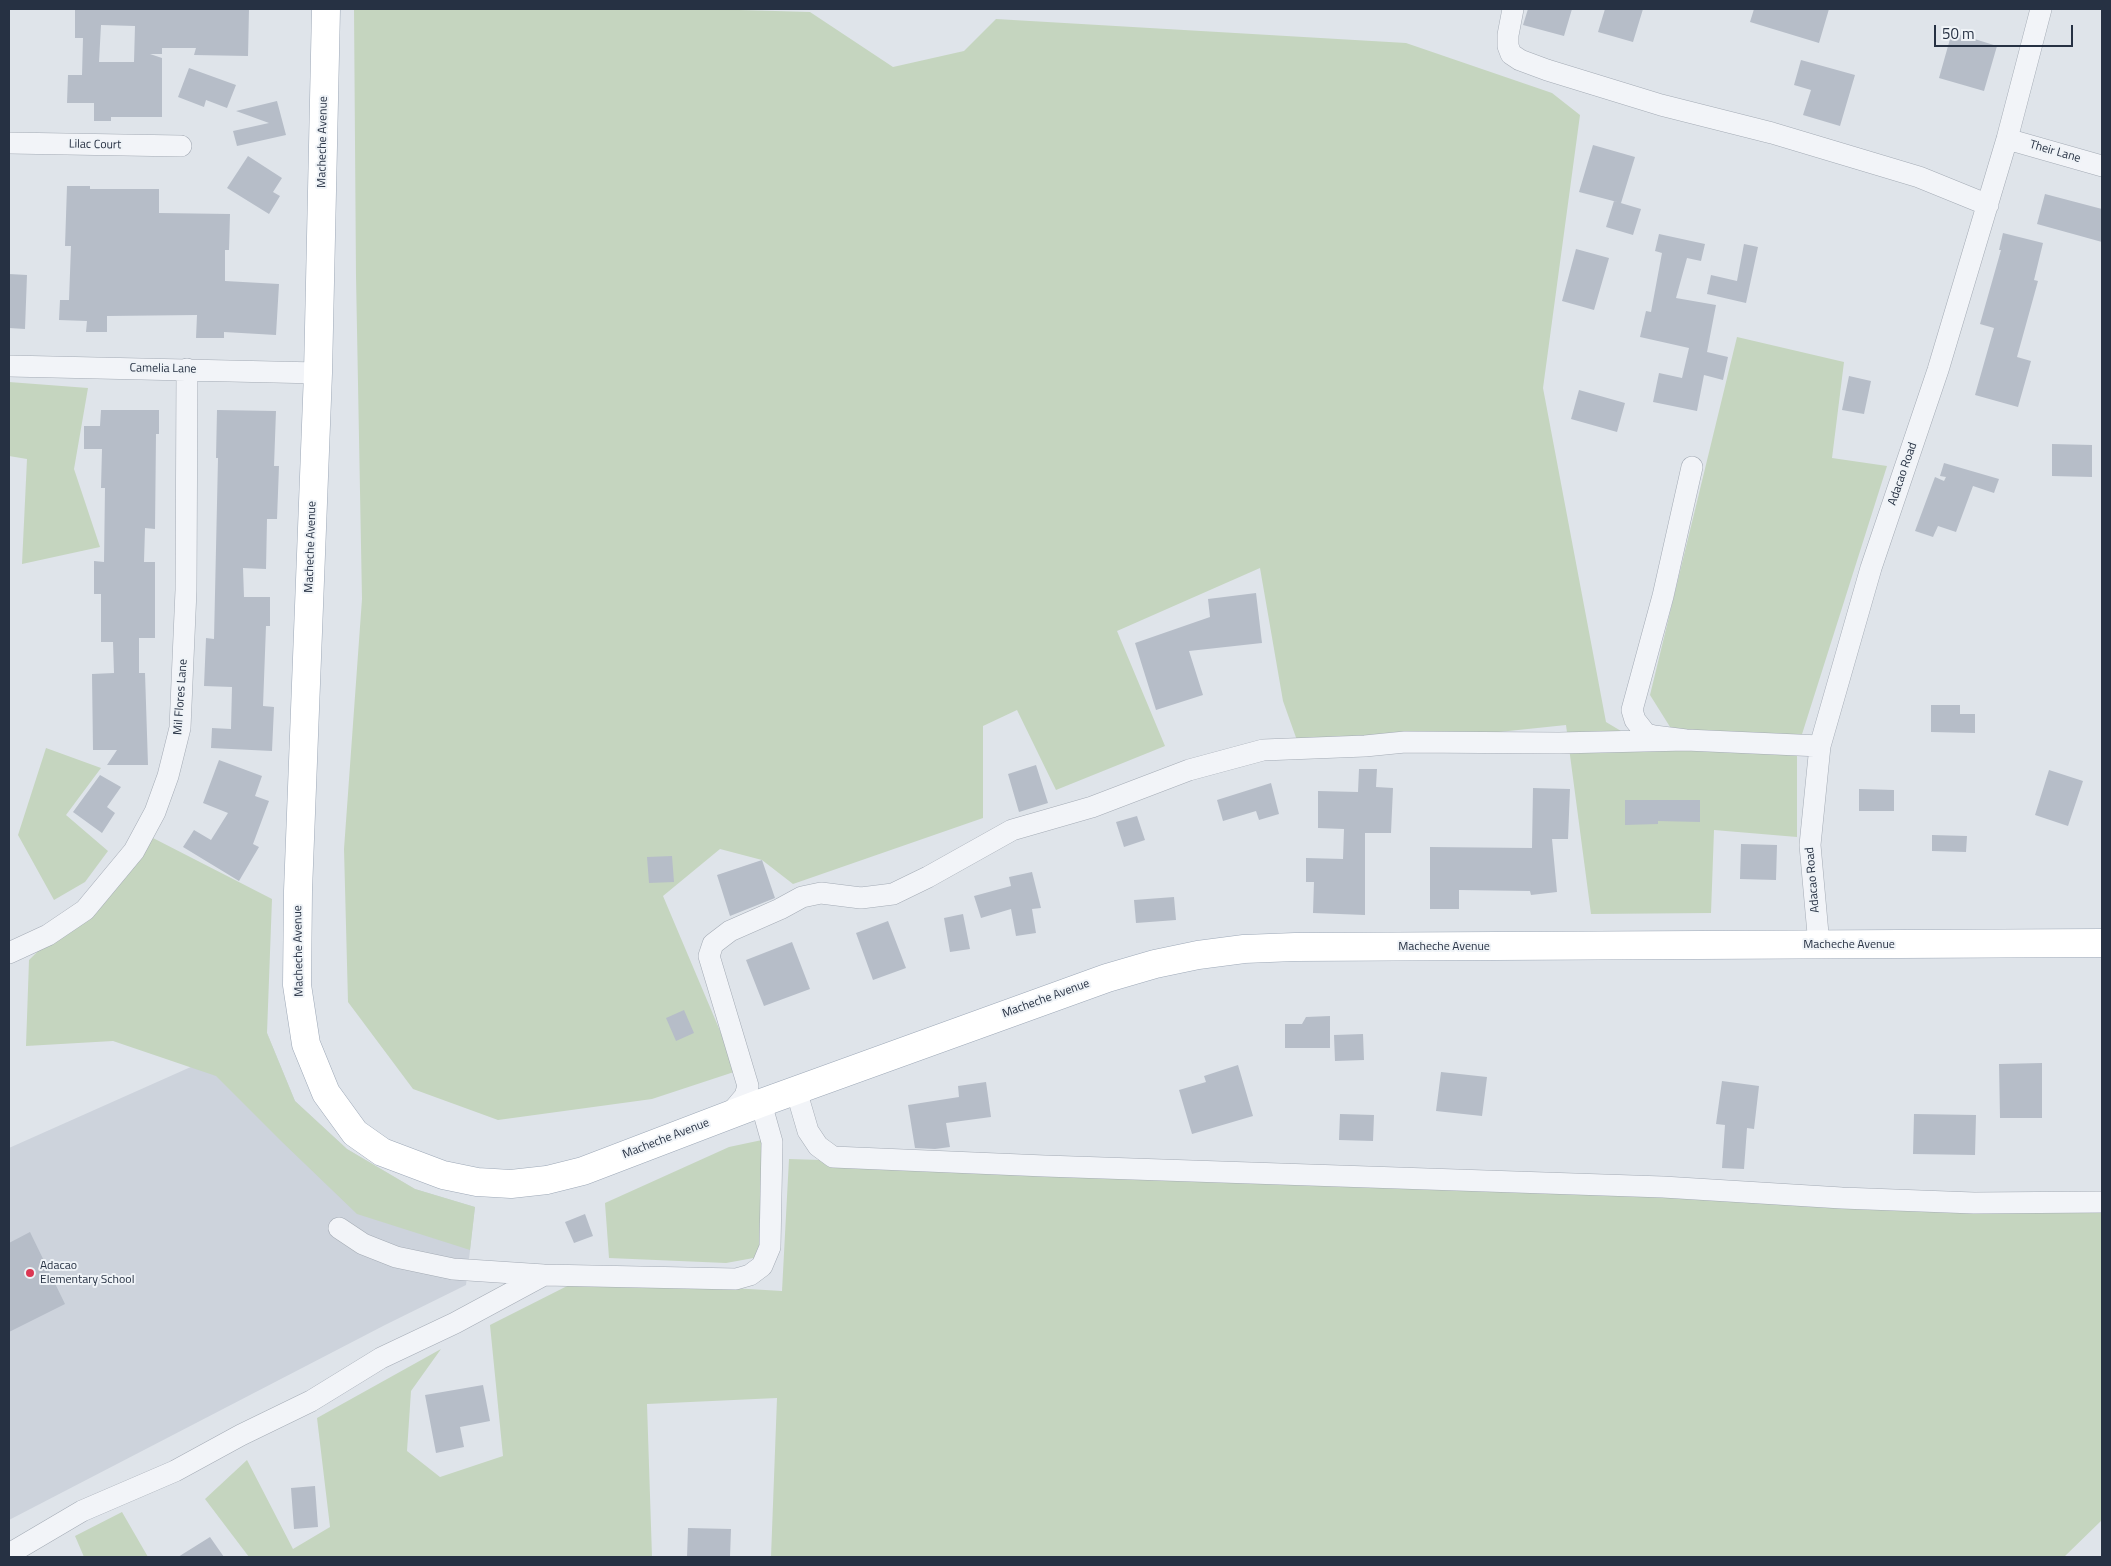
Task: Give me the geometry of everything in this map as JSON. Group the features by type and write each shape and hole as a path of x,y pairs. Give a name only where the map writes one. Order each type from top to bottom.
{"main road":[{"name":"Macheche Avenue","path":"326,9 318,373 298,891 297,985 306,1044 326,1093 356,1133 382,1152 443,1175 477,1182 511,1184 547,1180 583,1171 796,1090 1107,978 1155,964 1198,955 1244,949 1295,947 2102,943"}],"street":[{"path":"1513,9 1508,46 1511,54 1520,60 1648,101 1772,133 1919,177 1988,205"},
{"name":"Adacao Road","path":"1819,945 1810,845 1820,746 1871,568 1938,370 2008,139 2042,9"},
{"name":"Their Lane","path":"2008,139 2102,166"},
{"name":"Lilac Court","path":"9,143 181,146"},
{"name":"Camelia Lane","path":"9,366 318,373"},
{"name":"Mil Flores Lane","path":"9,953 48,935 85,910 134,851 155,812 176,751 180,718 186,590 187,369"},
{"path":"1686,740 1646,734 1635,720 1632,710 1663,596 1692,467"},
{"path":"729,1115 745,1096 748,1086 708,956 713,944 730,931 802,897 821,894 861,898 893,894 928,877 1012,830 1092,807 1189,770 1263,750 1365,746 1405,742 1560,743 1686,740 1820,746"},
{"path":"796,1090 808,1131 818,1146 834,1157 1055,1167 1663,1187 1974,1203 2102,1202"},
{"path":"339,1228 363,1244 396,1257 453,1269 544,1275 736,1279 750,1275 762,1266 770,1247 772,1142 761,1103"},
{"path":"9,1554 82,1511 175,1471 241,1435 311,1401 381,1358 455,1323 544,1275"}],"shaded area":[{"path":"267,1033 295,1101 347,1149 415,1189 475,1207 466,1285 9,1520 9,1148"}],"green space":[{"path":"354,9 705,9 810,12 893,67 964,51 996,19 1406,43 1552,93 1580,115 1543,388 1606,722 1646,746 1682,746 1650,695 1737,337 1844,362 1832,458 1887,466 1797,750 1797,837 1714,830 1711,913 1591,914 1566,725 1365,746 1299,746 1283,701 1260,568 1117,631 1165,746 1056,790 1017,710 983,726 983,818 793,884 762,860 720,849 663,896 737,1071 652,1099 498,1120 413,1089 348,1002 344,849 362,599 356,276"},
{"path":"9,382 88,388 74,469 100,547 22,564 27,459 9,456"},
{"path":"46,748 101,768 66,815 108,851 85,882 54,900 18,835"},
{"path":"153,838 272,899 267,1033 295,1101 347,1149 415,1189 475,1207 470,1250 357,1214 216,1076 113,1041 26,1046 29,960"},
{"path":"762,1140 759,1257 726,1263 609,1258 605,1203 729,1147"},
{"path":"789,1159 2102,1200 2102,1520 2064,1557 771,1557 777,1398 647,1404 652,1557 249,1557 205,1499 247,1460 293,1549 330,1527 317,1418 441,1349 411,1391 407,1451 440,1477 503,1456 490,1325 581,1279 782,1291"},
{"path":"122,1512 148,1557 84,1557 75,1536"}],"building":[{"path":"75,9 249,9 248,56 194,55 196,48 162,48 162,54 150,54 162,58 162,117 111,117 111,121 94,121 94,103 67,103 68,75 82,75 83,38 75,38","holes":["101,25 135,26 134,62 99,62"]},
{"path":"1528,9 1572,9 1564,36 1523,25"},
{"path":"1605,9 1643,9 1633,42 1598,32"},
{"path":"1754,9 1829,9 1819,43 1750,22"},
{"path":"1952,32 1997,46 1984,91 1939,78"},
{"path":"1801,60 1855,75 1840,126 1803,115 1811,90 1794,85"},
{"path":"189,68 236,85 227,108 206,100 204,107 178,97"},
{"path":"277,101 286,135 237,146 233,131 269,123 236,111"},
{"path":"1593,145 1635,157 1621,203 1579,192"},
{"path":"248,156 282,178 273,192 280,196 269,214 227,188"},
{"path":"67,186 90,186 90,189 159,189 159,213 230,214 229,250 225,250 225,281 279,284 276,335 224,332 224,338 196,338 197,315 107,316 107,332 86,332 87,321 59,320 60,300 69,300 71,246 65,246"},
{"path":"2045,194 2102,209 2102,242 2037,224"},
{"path":"1614,201 1641,209 1633,235 1606,227"},
{"path":"2003,233 2043,243 2034,280 2038,281 2017,357 2031,361 2018,407 1975,395 1994,328 1980,324 2001,250 1999,250"},
{"path":"1659,234 1705,244 1701,261 1687,258 1676,298 1716,305 1707,352 1728,357 1723,380 1704,375 1697,411 1653,402 1659,373 1682,378 1689,348 1640,337 1646,311 1651,312 1662,253 1655,251"},
{"path":"1744,244 1758,247 1746,303 1707,294 1711,275 1737,281"},
{"path":"1576,249 1609,258 1594,310 1562,301"},
{"path":"9,274 27,275 25,329 9,328"},
{"path":"1849,376 1871,381 1864,414 1842,410"},
{"path":"1579,390 1625,403 1617,432 1571,419"},
{"path":"101,410 159,410 159,434 156,434 155,529 145,528 144,562 155,562 155,638 139,638 139,673 145,673 148,765 107,765 117,750 93,750 92,674 114,673 113,642 101,642 101,594 94,594 94,561 104,562 105,488 101,488 102,449 84,449 84,426 100,426"},
{"path":"217,410 276,411 274,466 279,466 277,519 267,519 266,569 243,568 244,597 270,597 270,626 266,626 263,706 274,707 272,751 211,748 212,728 231,729 232,687 204,686 206,638 214,639 218,458 216,458"},
{"path":"2052,444 2092,445 2092,477 2052,476"},
{"path":"1944,463 1999,479 1994,493 1973,486 1956,532 1938,526 1933,537 1915,531 1935,477 1944,481 1946,477 1940,476"},
{"path":"1256,593 1262,643 1189,651 1203,695 1156,710 1135,643 1210,617 1208,599"},
{"path":"1931,705 1960,705 1960,714 1975,714 1975,733 1931,732"},
{"path":"219,760 262,776 255,796 269,801 253,844 259,847 239,881 183,847 194,830 211,840 228,813 203,803"},
{"path":"1036,765 1048,803 1019,812 1008,774"},
{"path":"1359,769 1377,769 1376,787 1393,788 1391,833 1365,833 1365,915 1313,913 1314,882 1306,882 1306,858 1343,859 1344,829 1318,828 1318,791 1358,792"},
{"path":"2049,770 2083,781 2068,826 2035,815"},
{"path":"100,775 121,787 107,807 115,813 102,833 73,812"},
{"path":"1271,783 1279,814 1259,820 1256,811 1223,821 1217,800"},
{"path":"1533,788 1570,789 1568,839 1552,839 1557,892 1531,895 1530,891 1459,890 1459,909 1430,909 1430,847 1532,848"},
{"path":"1859,789 1894,790 1894,811 1859,811"},
{"path":"1625,800 1700,800 1700,822 1658,821 1658,824 1625,825"},
{"path":"1137,816 1145,840 1124,847 1116,822"},
{"path":"1932,835 1967,836 1966,852 1932,851"},
{"path":"1741,844 1777,845 1776,880 1740,879"},
{"path":"672,856 674,882 649,883 647,857"},
{"path":"762,860 775,898 730,916 717,875"},
{"path":"1032,872 1041,908 1032,909 1036,933 1016,936 1011,909 981,918 974,896 1011,886 1009,877"},
{"path":"1174,897 1176,920 1136,923 1134,900"},
{"path":"963,914 970,949 950,952 944,918"},
{"path":"888,921 906,968 873,980 856,933"},
{"path":"792,942 810,989 764,1006 746,960"},
{"path":"684,1010 694,1033 676,1041 666,1018"},
{"path":"1330,1016 1330,1048 1285,1048 1285,1024 1302,1024 1306,1017"},
{"path":"1363,1034 1364,1060 1335,1061 1334,1035"},
{"path":"2042,1063 2042,1118 2000,1118 1999,1064"},
{"path":"1238,1065 1253,1116 1192,1134 1179,1090 1206,1082 1204,1076"},
{"path":"1441,1072 1487,1077 1482,1116 1436,1111"},
{"path":"1722,1081 1759,1086 1754,1129 1747,1128 1744,1169 1722,1168 1725,1125 1716,1124"},
{"path":"986,1082 991,1117 946,1123 950,1147 935,1149 915,1148 908,1105 959,1097 958,1086"},
{"path":"1340,1114 1374,1115 1373,1141 1339,1140"},
{"path":"1914,1114 1976,1115 1975,1155 1913,1154"},
{"path":"585,1214 593,1236 574,1243 565,1222"},
{"name":"Adacao Elementary School","path":"30,1232 65,1304 9,1332 9,1243"},
{"path":"483,1385 490,1421 460,1427 464,1447 436,1453 425,1395"},
{"path":"315,1486 318,1527 294,1529 291,1488"},
{"path":"688,1528 731,1529 730,1557 687,1557"},
{"path":"210,1537 224,1557 178,1557"}],"place":[{"name":"Adacao Elementary School","path":"30,1273"}]}
